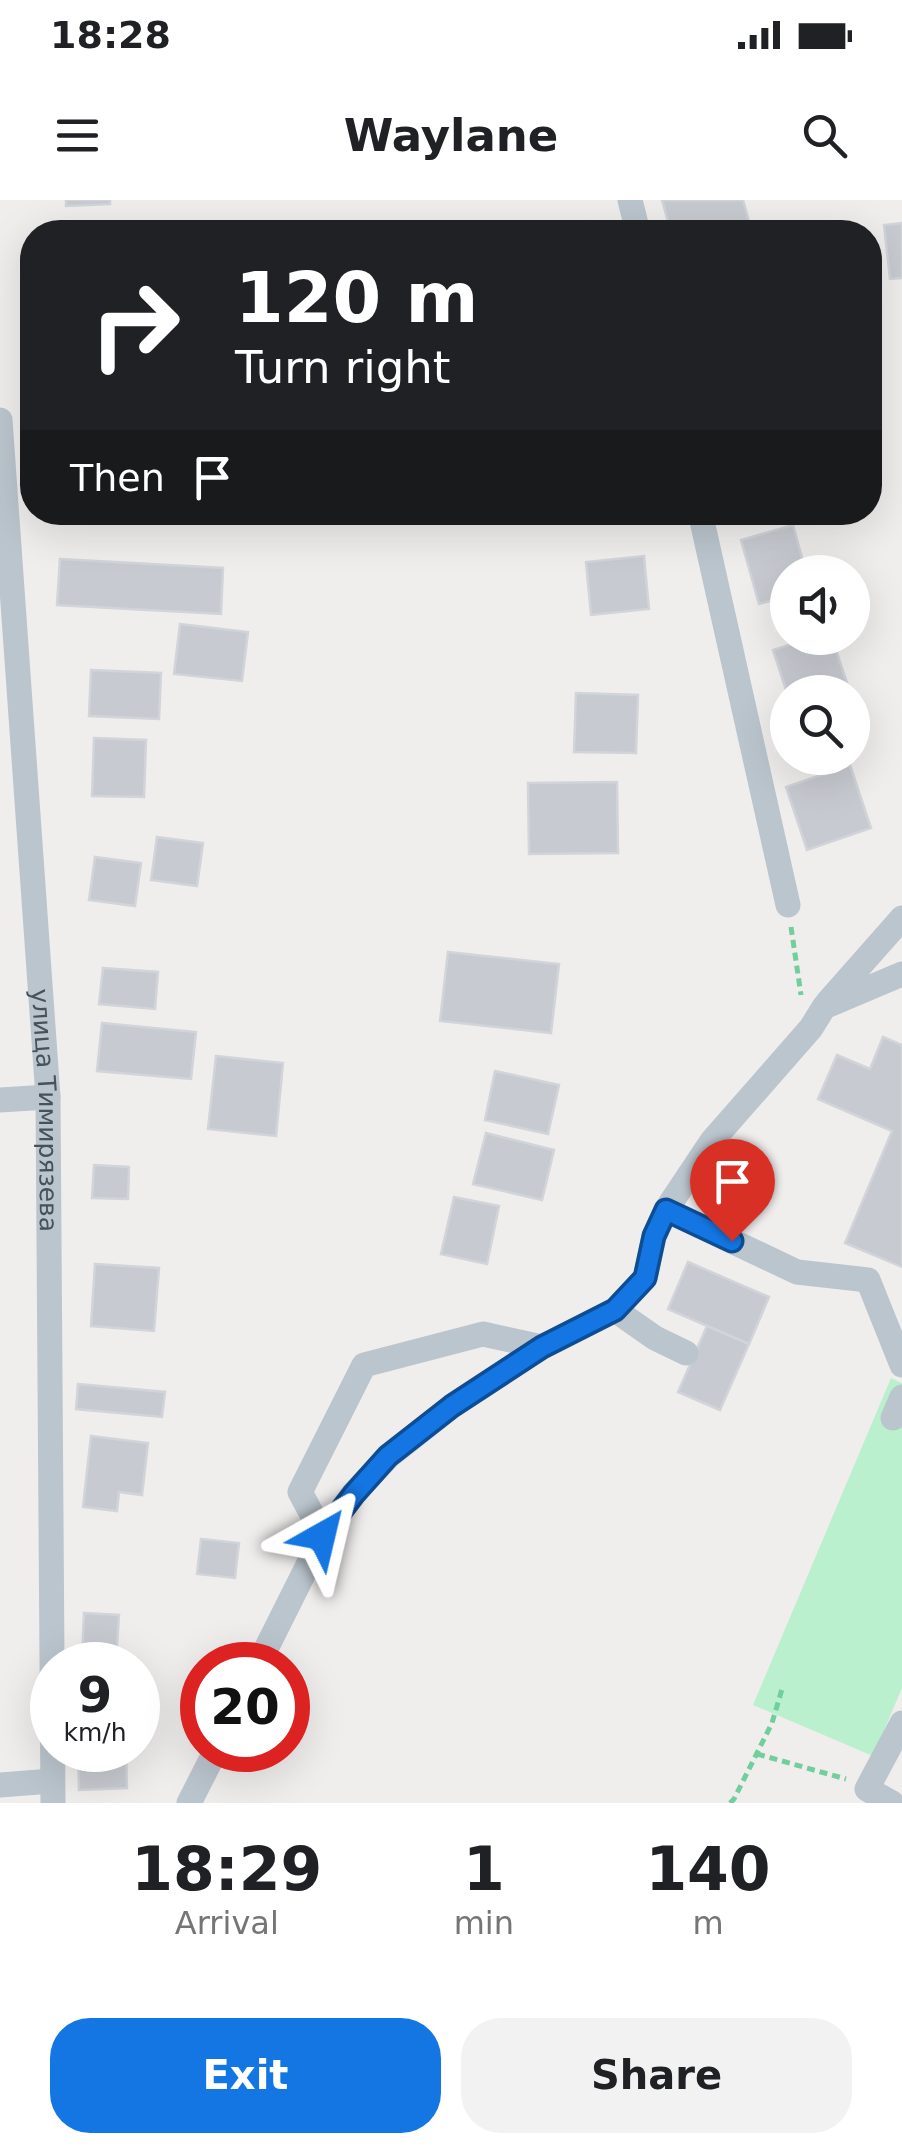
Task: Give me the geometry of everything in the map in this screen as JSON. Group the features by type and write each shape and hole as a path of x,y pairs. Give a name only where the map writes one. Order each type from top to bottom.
{"street":[{"name":"улица Тимирязева","path":"0,420 8,644 48,1097 52,1792"},
{"path":"703,525 788,905"},
{"path":"269,1642 322,1536 388,1456 452,1406 542,1347 615,1310 645,1278 654,1236 666,1210 712,1141 811,1028 812,1006 902,918"},
{"path":"812,1006 902,974"},
{"path":"0,1100 48,1097"},
{"path":"666,1210 797,1272 868,1280 902,1364"},
{"path":"615,1310 655,1338 686,1352"},
{"path":"322,1536 300,1492 364,1365 483,1334 542,1347"},
{"path":"892,1803 867,1788 902,1722"},
{"path":"189,1803 205,1772"},
{"path":"0,1785 52,1792"}],"path":[{"path":"788,905 802,991 812,1006"},
{"path":"730,1803 772,1722 782,1689"},
{"path":"757,1754 867,1788"}],"green space":[{"path":"891,1378 902,1383 902,1688 873,1756 753,1705"}],"building":[{"path":"66,200 110,200 110,204 66,206"},
{"path":"662,200 743,200 749,220 668,220"},
{"path":"902,223 902,278 890,279 884,225"},
{"path":"793,525 801,555 770,555 770,601 759,604 741,540"},
{"path":"644,556 649,609 591,615 586,562"},
{"path":"60,559 223,568 221,614 57,605"},
{"path":"180,624 248,632 242,681 174,674"},
{"path":"775,655 838,655 844,675 781,675"},
{"path":"91,670 161,673 159,719 89,716"},
{"path":"576,693 638,695 636,753 574,752"},
{"path":"94,738 146,740 144,797 92,796"},
{"path":"821,775 853,775 871,828 807,850 786,787"},
{"path":"617,782 618,853 529,854 528,783"},
{"path":"157,837 203,843 197,886 151,880"},
{"path":"95,857 141,863 135,906 89,900"},
{"path":"448,952 559,964 551,1033 440,1021"},
{"path":"103,968 158,972 155,1009 99,1004"},
{"path":"102,1023 196,1032 191,1079 97,1071"},
{"path":"883,1037 902,1045 902,1267 845,1243 892,1131 818,1099 837,1055 870,1069"},
{"path":"216,1056 283,1063 276,1136 208,1129"},
{"path":"495,1071 559,1085 548,1134 485,1120"},
{"path":"486,1133 554,1150 542,1200 473,1184"},
{"path":"94,1165 129,1167 128,1199 92,1198"},
{"path":"454,1197 499,1206 487,1264 441,1254"},
{"path":"688,1262 769,1297 749,1344 668,1309"},
{"path":"95,1264 159,1268 154,1331 91,1326"},
{"path":"707,1326 749,1344 720,1410 678,1392"},
{"path":"78,1384 165,1392 162,1417 76,1409"},
{"path":"91,1436 148,1443 142,1495 119,1492 117,1511 83,1507"},
{"path":"201,1539 239,1543 235,1578 197,1574"},
{"path":"84,1613 119,1615 117,1642 83,1642"},
{"path":"79,1772 127,1772 127,1788 79,1790"}],"route":[{"path":"322,1536 388,1456 452,1406 542,1347 615,1310 645,1278 654,1236 666,1210 732,1241"}]}
